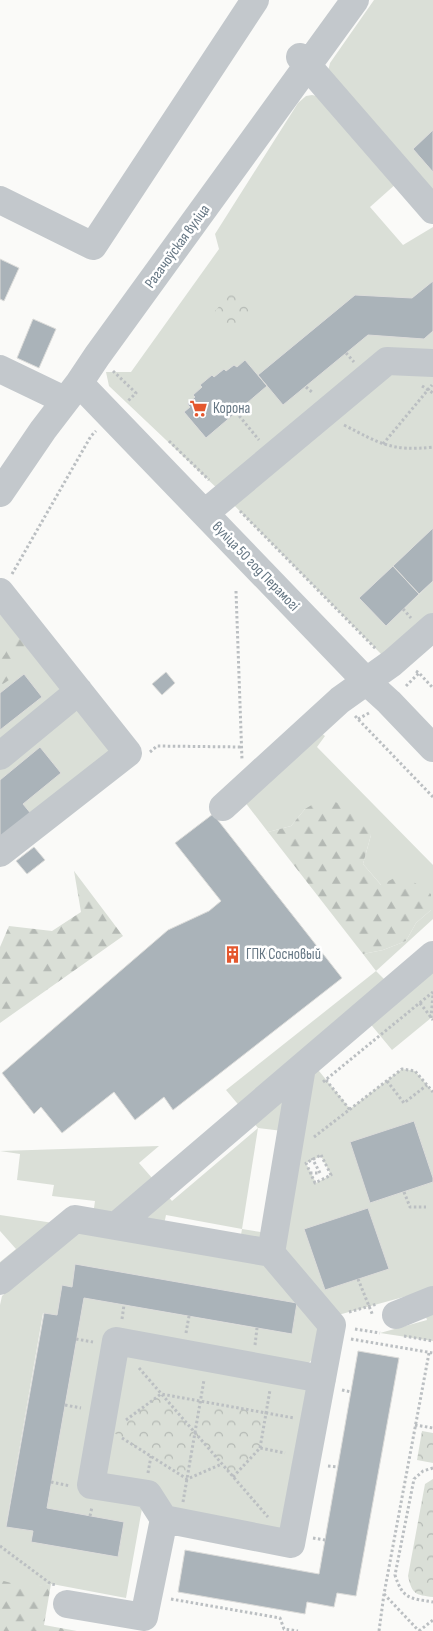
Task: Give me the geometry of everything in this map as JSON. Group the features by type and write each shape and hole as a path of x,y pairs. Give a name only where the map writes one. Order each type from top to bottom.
{"street":[{"path":"0,200 93,246 255,0"},
{"name":"Рагачоўская вуліца","path":"0,494 304,62 354,0"},
{"path":"304,62 433,210"},
{"path":"215,504 387,362 433,363"},
{"name":"вуліца 50 год Перамогі","path":"0,369 54,395 72,392 125,408 215,504 367,682 433,748"},
{"path":"0,853 128,753 1,592"},
{"path":"223,806 340,700 392,663 433,627"},
{"path":"0,756 79,691"},
{"path":"116,1226 310,1076 433,955"},
{"path":"272,1253 310,1076"},
{"path":"0,1281 74,1219 272,1253 332,1325 291,1544 172,1520 148,1494 91,1485 105,1435 116,1341 322,1378"},
{"path":"396,1315 433,1300"},
{"path":"59,1594 144,1617 172,1520"}],"path":[{"path":"97,356 136,394 125,408"},
{"path":"383,445 433,384"},
{"path":"236,412 264,446"},
{"path":"324,414 383,445 411,450 433,447"},
{"path":"1,592 91,436"},
{"path":"168,440 215,504 392,663 419,673 433,688"},
{"path":"236,591 244,788"},
{"path":"340,700 433,796"},
{"path":"326,1080 433,993"},
{"path":"432,1019 433,993"},
{"path":"420,1003 432,1019"},
{"path":"312,1139 402,1069 415,1071 433,1092"},
{"path":"310,1076 326,1080 350,1110"},
{"path":"387,1081 404,1103 427,1085"},
{"path":"321,1155 331,1175 316,1183 306,1163 321,1155"},
{"path":"404,1192 410,1207 426,1207"},
{"path":"358,1279 369,1306"},
{"path":"116,1341 291,1544"},
{"path":"379,1631 384,1594 429,1353"},
{"path":"172,1520 187,1479 208,1358"},
{"path":"187,1479 105,1435 161,1394 314,1422"},
{"path":"233,1477 260,1448 266,1413"},
{"path":"415,1425 433,1428"},
{"path":"260,1448 308,1457"},
{"path":"187,1479 222,1464"},
{"path":"433,1468 423,1471 414,1479 396,1575 400,1589 410,1598 433,1602"},
{"path":"0,1546 59,1594"},
{"path":"384,1594 419,1631 433,1620"},
{"path":"164,1598 280,1618 284,1629 298,1631"}],"green space":[{"path":"374,0 433,0 433,130 413,149 433,172 433,193 328,71 330,63"},
{"path":"306,96 317,96 397,183 370,207 403,245 433,227 433,281 412,298 355,295 258,375 283,404 368,335 424,339 433,331 433,528 359,598 386,626 433,581 433,613 383,656 221,492 109,386 106,372 131,372 219,249 215,234 298,103","holes":["234,365 266,386 206,438 184,412 190,407 187,404 212,375 214,377 224,369 226,371"]},
{"path":"234,290 255,311 229,336 215,311"},
{"path":"0,607 131,757 0,865"},
{"path":"21,615 36,634 20,652 12,678 0,686 0,659 5,654"},
{"path":"317,730 325,736 317,747 433,865 433,919 376,971 363,954 383,950 406,941 416,923 431,910 382,886 363,864 371,835 305,809 291,826 268,832 238,793"},
{"path":"325,797 350,809 371,835 363,864 381,885 402,874 431,894 431,910 416,923 406,941 383,950 363,954 268,832 291,826 305,809"},
{"path":"74,871 123,936 0,1023 0,947 9,926 52,931 81,912"},
{"path":"433,957 433,1020 431,1018 392,1050 363,1015 310,1060 350,1109 402,1069 415,1071 433,1092 433,1341 380,1333 427,1320 418,1293 338,1315 282,1245 291,1132 258,1128 226,1090 376,971 394,989","holes":["321,1156 331,1175 316,1183 306,1163"]},
{"path":"258,1128 242,1229 166,1215 162,1234 92,1222 95,1201 52,1196 54,1185 17,1180 20,1154 0,1151 159,1146 139,1163 172,1201"},
{"path":"0,1215 67,1225 0,1281 0,1262 16,1249 0,1231"},
{"path":"78,1228 268,1261 319,1325 313,1359 305,1366 110,1332 82,1493 143,1503 126,1598 52,1584 26,1588 0,1581 0,1305 2,1296","holes":["75,1264 297,1303 291,1334 84,1298 47,1508 124,1522 117,1557 31,1542 33,1531 6,1526 43,1313 57,1315 62,1285 72,1287"]},
{"path":"242,1229 274,1234 239,1247"},
{"path":"116,1341 322,1379 291,1544 164,1519 148,1494 91,1485"},
{"path":"161,1394 194,1433 200,1401 266,1413 260,1448 233,1477 195,1434 187,1479 111,1431"},
{"path":"422,1431 433,1433 433,1463 417,1460"},
{"path":"433,1479 433,1597 415,1592 411,1587 408,1576 425,1484"},
{"path":"0,1580 26,1587 51,1584 44,1625 77,1631 0,1631"}],"building":[{"path":"433,130 433,172 413,149"},
{"path":"0,259 19,268 4,301 0,299"},
{"path":"433,281 433,331 424,339 368,335 283,405 258,375 355,295 412,298"},
{"path":"33,319 56,329 39,368 17,358"},
{"path":"245,360 267,386 206,438 184,412 190,407 187,404 202,387 200,385 212,375 214,377 224,369 226,371 234,365 237,367"},
{"path":"433,528 433,581 419,594 393,566"},
{"path":"393,566 419,594 386,626 359,598"},
{"path":"166,672 175,683 162,695 152,684"},
{"path":"24,674 42,697 0,730 0,693"},
{"path":"40,747 61,773 23,804 32,815 0,841 0,780"},
{"name":"ГПК Сосновый","path":"213,814 342,978 173,1110 164,1097 135,1120 114,1092 62,1133 41,1107 34,1114 2,1073 168,930 209,911 221,901 175,843"},
{"path":"34,847 45,860 27,874 16,861"},
{"path":"414,1121 433,1182 370,1203 350,1142"},
{"path":"368,1208 389,1269 325,1290 304,1229"},
{"path":"75,1264 297,1303 292,1334 84,1298 47,1508 124,1522 118,1557 31,1542 33,1531 6,1527 44,1313 57,1315 62,1285 72,1287"},
{"path":"358,1351 399,1358 356,1596 337,1593 334,1607 307,1602 305,1614 178,1592 185,1550 319,1574"}],"place":[{"name":"Корона","path":"199,408"},
{"name":"ГПК Сосновый","path":"232,954"}]}
